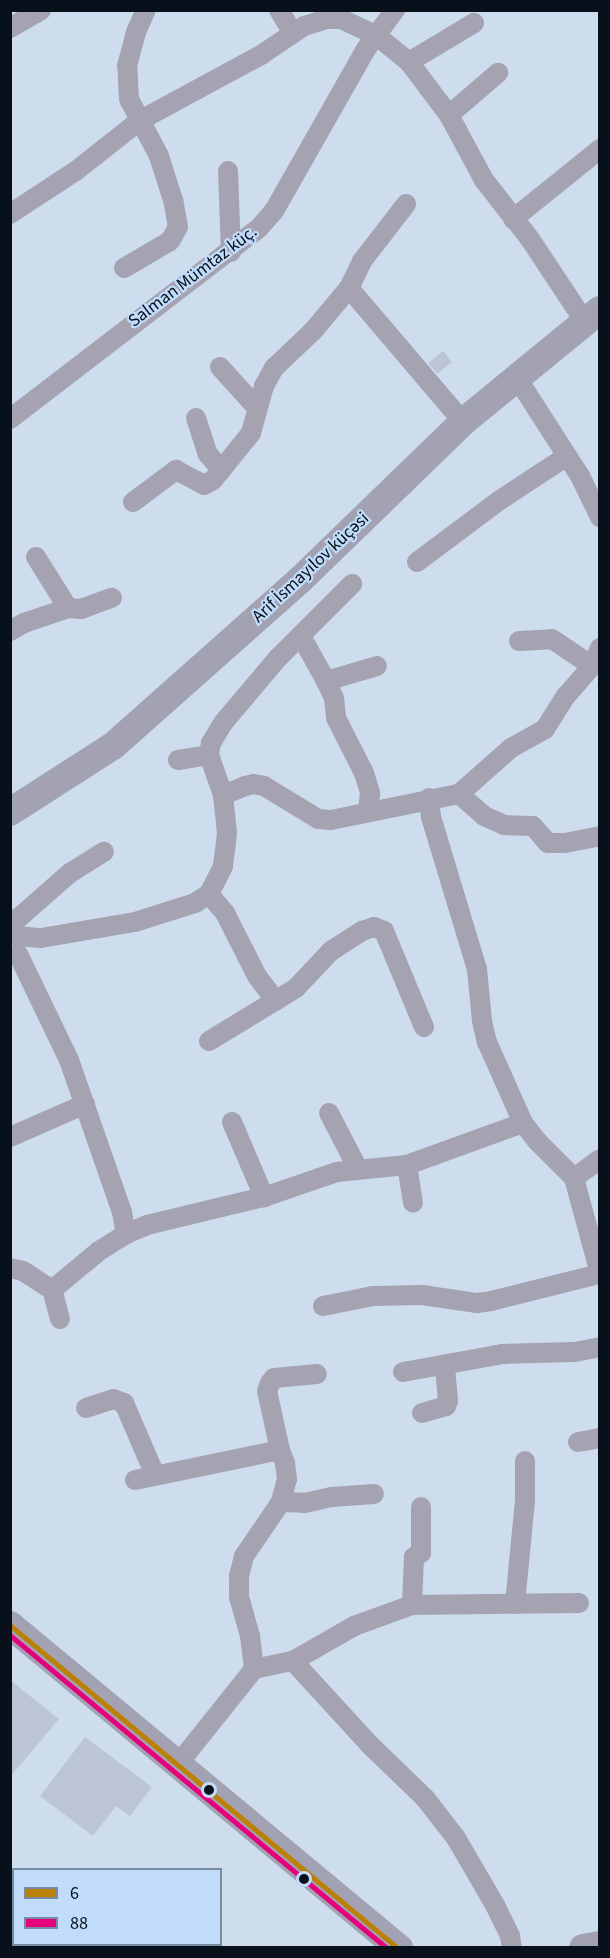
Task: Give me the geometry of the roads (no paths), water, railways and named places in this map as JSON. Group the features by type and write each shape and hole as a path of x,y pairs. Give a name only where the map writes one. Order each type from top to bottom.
{"street":[{"path":"10,28 41,10"},
{"path":"124,268 170,241 178,227 173,200 159,156 129,99 128,66 136,32 146,10"},
{"path":"279,10 293,33"},
{"name":"Salman Mümtaz küç.","path":"10,419 260,228 274,211 348,80 395,10"},
{"path":"10,214 77,170 139,121 193,94 304,26 327,19 341,20 377,36 409,62 449,115 484,180 592,316"},
{"path":"409,62 474,22"},
{"path":"449,115 498,73"},
{"path":"513,219 600,149"},
{"path":"228,171 231,252"},
{"path":"133,502 176,470 204,485 213,480 251,433 264,386 274,368 313,332 349,288 362,261 406,204"},
{"path":"349,288 463,422"},
{"name":"Arif İsmayılov küçəsi","path":"10,812 104,752 169,698 323,558 463,422 592,316"},
{"path":"220,367 257,408"},
{"path":"517,378 567,456 593,484 600,517"},
{"path":"196,418 208,454 221,470"},
{"path":"417,562 500,500 567,456"},
{"path":"36,557 68,608"},
{"path":"14,938 68,935 135,922 195,903 209,894 223,866 227,833 223,795 209,755 211,743 223,723 301,636 352,584"},
{"path":"10,630 68,608 81,609 112,598"},
{"path":"301,636 334,698 336,718 364,773 370,793 368,811"},
{"path":"223,795 254,784 264,786 318,819 331,820 368,811 385,810 429,798 459,794 511,748 545,729 598,653 552,639 519,641"},
{"path":"326,681 378,666"},
{"path":"178,760 209,755"},
{"path":"459,794 484,816 504,825 533,826 549,843 565,843 600,836"},
{"path":"323,1306 373,1296 422,1294 477,1303 599,1274 574,1178 537,1141 523,1123 488,1042 482,1021 477,969 431,817 429,798"},
{"path":"14,938 70,873 104,852"},
{"path":"209,894 225,913 257,976 276,1001"},
{"path":"209,1041 296,988 331,951 362,931 374,927 384,931 424,1027"},
{"path":"14,938 62,1043 122,1212 126,1234"},
{"path":"12,1132 85,1104"},
{"path":"330,1113 358,1169"},
{"path":"232,1122 264,1197"},
{"path":"52,1290 99,1251 126,1234 147,1225 264,1197 337,1172 407,1164 523,1123"},
{"path":"574,1178 600,1159"},
{"path":"407,1164 413,1203"},
{"path":"10,1268 23,1271 52,1290 60,1319"},
{"path":"403,1372 503,1354 575,1352 600,1347"},
{"path":"422,1413 446,1406 448,1401 445,1364"},
{"path":"254,1669 250,1636 239,1597 239,1576 244,1556 281,1502 287,1479 267,1391 274,1378 317,1374"},
{"path":"86,1408 113,1399 124,1403 155,1475"},
{"path":"578,1442 600,1438"},
{"path":"135,1480 280,1450"},
{"path":"515,1604 525,1501 525,1461"},
{"path":"281,1502 299,1504 332,1497 374,1494"},
{"path":"411,1605 414,1557 421,1553 421,1507"},
{"path":"179,1763 254,1669 293,1661 354,1626 411,1605 579,1604"},
{"path":"10,1625 399,1947"},
{"path":"293,1661 369,1743 425,1798 456,1838 495,1905 510,1936 512,1947"},
{"path":"583,1947 600,1945"}]}
